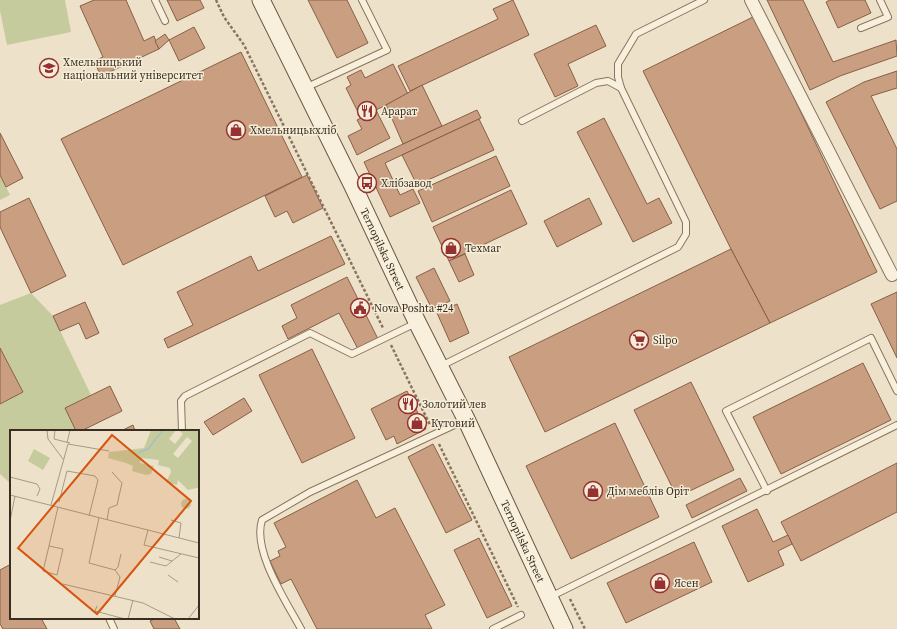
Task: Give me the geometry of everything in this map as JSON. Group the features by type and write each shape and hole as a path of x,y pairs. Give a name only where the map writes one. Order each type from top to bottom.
{"main road":[{"name":"Ternopilska Street","path":"261,0 353,186 417,322 466,419 564,629"}],"street":[{"path":"751,0 892,275"}],"lane":[{"path":"155,0 165,22"},
{"path":"305,88 387,50 362,0"},
{"path":"439,366 678,247 686,234 686,222 621,88 618,77 618,64 636,34 704,0"},
{"path":"861,28 888,17 880,0"},
{"path":"522,121 596,83 608,81 621,88"},
{"path":"182,430 181,401 185,396 310,333 352,354 417,322"},
{"path":"767,491 726,411 871,338 897,391"},
{"path":"301,629 265,561 259,532 262,520 310,492 435,435 466,419"},
{"path":"549,598 767,491 897,425"},
{"path":"493,629 521,615"},
{"path":"109,619 114,629"}],"path":[{"path":"216,0 224,17 244,45 388,337 521,615"}],"green space":[{"path":"0,0 65,0 71,32 7,45 0,11"},
{"path":"0,175 10,195 0,200"},
{"path":"31,293 53,316 91,395 65,408 76,430 10,430 10,483 0,474 0,404 23,392 0,348 0,305"}],"building":[{"path":"94,0 126,0 144,41 154,36 159,49 101,76 94,61 103,57 80,6"},
{"path":"167,0 200,0 204,8 177,21"},
{"path":"308,0 347,0 368,43 337,58"},
{"path":"513,0 529,35 410,91 398,66 498,19 493,9"},
{"path":"767,0 803,0 833,62 896,40 897,56 840,76 810,90"},
{"path":"830,0 865,0 871,13 838,28 826,2"},
{"path":"755,16 877,272 770,323 731,249 643,71"},
{"path":"596,25 606,46 568,64 578,86 555,97 534,54"},
{"path":"194,27 205,48 179,61 169,40"},
{"path":"165,34 169,40 159,49 155,41"},
{"path":"241,52 302,177 123,265 61,139"},
{"path":"393,64 408,94 376,110 390,138 357,155 348,136 362,129 357,120 361,118 346,88 351,85 347,77 361,70 365,78"},
{"path":"897,71 897,88 871,96 897,149 897,201 880,209 826,102 864,82"},
{"path":"422,85 442,126 403,144 386,105"},
{"path":"477,110 481,118 385,163 400,195 413,189 420,203 390,217 364,162"},
{"path":"604,118 647,204 659,198 672,223 633,242 577,132"},
{"path":"479,119 494,150 417,185 402,155"},
{"path":"0,133 23,178 6,187 0,175"},
{"path":"496,156 510,186 432,222 418,191"},
{"path":"307,175 323,208 293,223 287,211 275,217 265,196"},
{"path":"511,190 527,224 449,261 433,227"},
{"path":"29,198 66,276 31,293 0,227 0,212"},
{"path":"589,198 602,224 557,247 544,221"},
{"path":"331,236 345,264 168,348 164,339 193,325 177,292 251,256 258,271"},
{"path":"731,249 770,323 545,432 509,357"},
{"path":"465,254 474,275 459,282 449,261"},
{"path":"434,268 450,301 432,309 416,277"},
{"path":"347,277 378,339 358,349 339,313 288,339 282,326 297,318 291,305"},
{"path":"897,292 897,358 871,304"},
{"path":"85,302 99,333 86,339 79,323 60,331 53,316"},
{"path":"457,304 469,333 450,342 437,313"},
{"path":"0,348 23,392 0,404"},
{"path":"312,349 355,438 302,463 259,375"},
{"path":"863,363 891,420 781,474 753,417"},
{"path":"691,382 734,470 677,497 634,410"},
{"path":"110,386 122,411 83,430 76,430 65,408"},
{"path":"407,391 426,429 397,444 394,436 386,440 371,409"},
{"path":"244,398 252,411 213,435 204,422"},
{"path":"615,423 659,517 571,559 526,466"},
{"path":"133,425 135,430 123,430"},
{"path":"433,444 472,520 446,533 408,457"},
{"path":"897,463 897,512 801,561 781,522"},
{"path":"740,478 747,491 692,518 686,505"},
{"path":"357,480 376,518 395,508 445,605 425,615 432,629 317,629 291,579 281,584 270,561 280,556 278,551 286,547 274,523"},
{"path":"757,509 773,542 788,535 792,544 778,551 784,565 748,582 722,526"},
{"path":"479,538 512,606 487,618 454,550"},
{"path":"694,542 712,582 626,623 607,583"},
{"path":"10,565 10,619 42,619 47,629 3,629 0,624 0,570"},
{"path":"155,619 175,619 180,629 154,629 150,621"}],"place":[{"name":"Хмельницький національний університет","path":"49,68"},
{"name":"Арарат","path":"367,111"},
{"name":"Хмельницькхліб","path":"236,130"},
{"name":"Хлібзавод","path":"367,183"},
{"name":"Техмаг","path":"451,248"},
{"name":"Nova Poshta #24","path":"360,308"},
{"name":"Silpo","path":"639,340"},
{"name":"Золотий лев","path":"408,404"},
{"name":"Кутовий","path":"417,423"},
{"name":"Дім меблів Оріт","path":"593,491"},
{"name":"Ясен","path":"660,583"}]}
